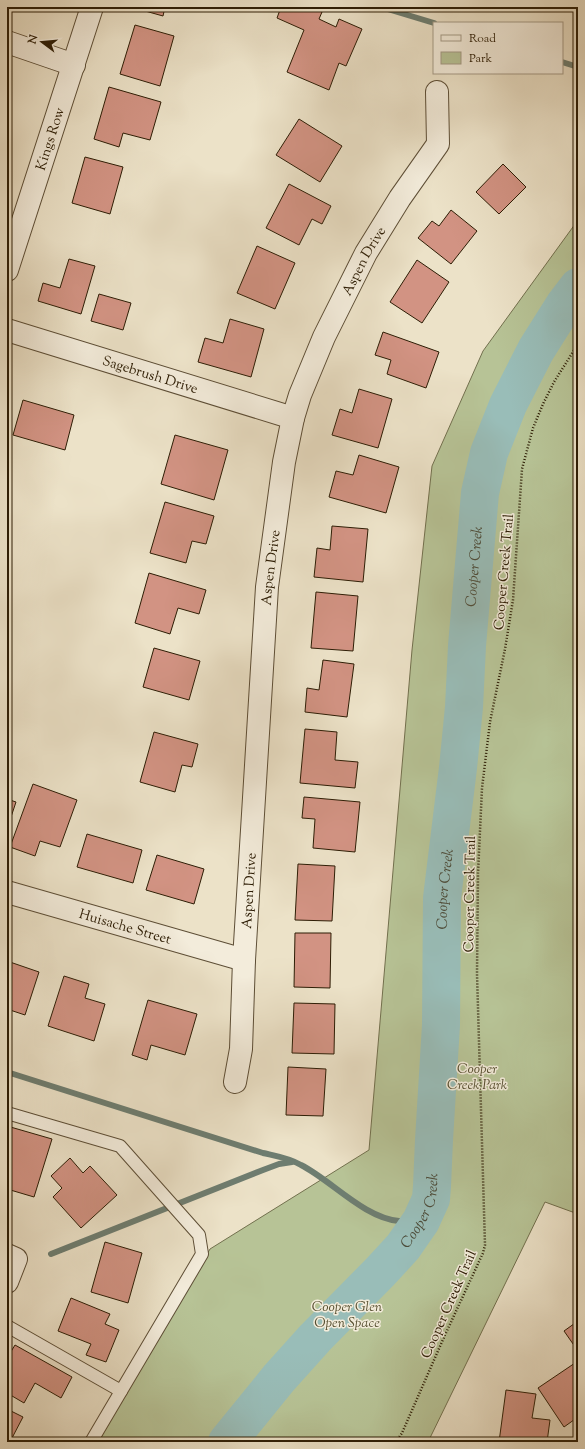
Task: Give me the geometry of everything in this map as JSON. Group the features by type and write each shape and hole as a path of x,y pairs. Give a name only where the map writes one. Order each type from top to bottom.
{"street":[{"name":"Kings Row","path":"7,270 92,7"},
{"path":"7,42 74,65"},
{"name":"Aspen Drive","path":"235,1082 241,1049 244,960 267,587 284,462 293,418 300,395 324,337 366,253 400,198 438,144 437,92"},
{"name":"Sagebrush Drive","path":"7,330 293,418"},
{"name":"Huisache Street","path":"7,892 244,960"},
{"path":"7,1282 11,1257"}],"lane":[{"path":"7,1113 120,1146 199,1234 202,1254 91,1442"},
{"path":"7,1326 121,1391"}],"path":[{"name":"Cooper Creek Trail","path":"396,1442 405,1428 445,1335 483,1253 485,1245 477,974 478,873 482,788 490,722 505,649 513,600 522,468 533,428 543,404 554,382 578,344"}],"green space":[{"name":"Cooper Creek Park","path":"578,220 578,1214 545,1202 428,1442 98,1442 210,1249 369,1150 412,650 432,466 483,351"}],"building":[{"path":"26,7 37,7 36,10"},
{"path":"139,7 165,7 163,16 138,9"},
{"path":"281,7 310,7 322,12 319,19 336,27 339,19 362,29 346,66 339,63 329,90 287,72 304,30 277,18"},
{"path":"135,25 174,36 160,86 120,74"},
{"path":"109,87 161,102 150,140 123,133 119,147 94,139"},
{"path":"7,103 10,104 7,115"},
{"path":"299,119 342,146 320,182 276,155"},
{"path":"85,157 123,167 110,214 72,203"},
{"path":"503,164 526,187 499,214 476,192"},
{"path":"289,184 331,206 322,224 312,219 299,245 266,228"},
{"path":"451,210 477,231 451,264 418,238 432,221 439,226"},
{"path":"257,246 295,263 275,309 237,293"},
{"path":"69,259 95,266 81,314 38,301 43,283 60,288"},
{"path":"417,260 449,282 422,323 390,302"},
{"path":"99,294 131,303 123,330 91,321"},
{"path":"230,319 264,329 251,377 198,362 205,338 223,343"},
{"path":"383,332 439,352 426,388 387,374 391,360 375,355"},
{"path":"359,389 392,399 378,448 332,435 340,409 352,413"},
{"path":"23,400 74,415 65,450 13,435"},
{"path":"175,435 228,450 214,500 161,484"},
{"path":"359,455 399,467 386,513 329,497 336,471 353,475"},
{"path":"165,502 214,516 206,544 192,541 186,563 150,553"},
{"path":"332,526 368,529 363,582 314,577 317,548 330,550"},
{"path":"149,573 206,590 199,614 178,608 170,634 135,623"},
{"path":"316,592 358,596 353,651 311,648"},
{"path":"154,648 200,661 189,700 143,687"},
{"path":"323,660 354,664 347,717 305,712 307,688 319,690"},
{"path":"305,729 337,732 335,760 358,762 355,788 300,783"},
{"path":"154,732 198,744 192,767 182,765 175,792 140,782"},
{"path":"33,784 77,800 60,847 40,841 35,856 10,847"},
{"path":"304,797 360,802 355,852 313,848 315,819 302,818"},
{"path":"7,799 16,802 7,829"},
{"path":"87,834 142,850 133,883 77,867"},
{"path":"157,855 204,869 194,904 146,890"},
{"path":"298,864 335,866 332,921 295,920"},
{"path":"295,933 331,933 330,988 294,987"},
{"path":"7,961 39,972 25,1015 7,1009"},
{"path":"64,976 89,984 85,998 105,1004 94,1041 48,1026"},
{"path":"148,1000 197,1014 185,1055 151,1045 147,1060 132,1055"},
{"path":"294,1003 335,1004 334,1054 292,1053"},
{"path":"288,1067 326,1069 323,1116 286,1115"},
{"path":"7,1126 52,1139 34,1197 7,1189"},
{"path":"70,1158 83,1173 90,1166 117,1195 81,1228 53,1197 62,1188 51,1176"},
{"path":"105,1242 142,1253 128,1303 91,1292"},
{"path":"71,1298 110,1314 105,1324 119,1330 106,1362 86,1355 91,1344 58,1331"},
{"path":"578,1321 578,1351 564,1331"},
{"path":"15,1345 72,1377 61,1398 35,1383 24,1403 7,1393 7,1358"},
{"path":"575,1363 578,1368 578,1402 576,1403 578,1407 578,1417 564,1427 538,1388"},
{"path":"506,1390 536,1394 532,1418 550,1420 547,1442 499,1442"},
{"path":"7,1409 23,1417 12,1438 20,1442 7,1442"}],"waterway":[{"path":"381,7 433,23"},
{"path":"563,62 578,67"},
{"name":"Cooper Creek","path":"227,1442 279,1378 315,1338 403,1247 421,1221 431,1199 441,1025 442,898 464,707 467,646 480,493 489,453 508,405 536,350 565,304 578,287"},
{"path":"7,1072 292,1161 312,1172 348,1198 373,1213 399,1221 421,1221"},
{"path":"51,1254 263,1170 279,1164 292,1162"}],"park label":[{"name":"Cooper Glen Open Space","path":"347,1314"}]}
